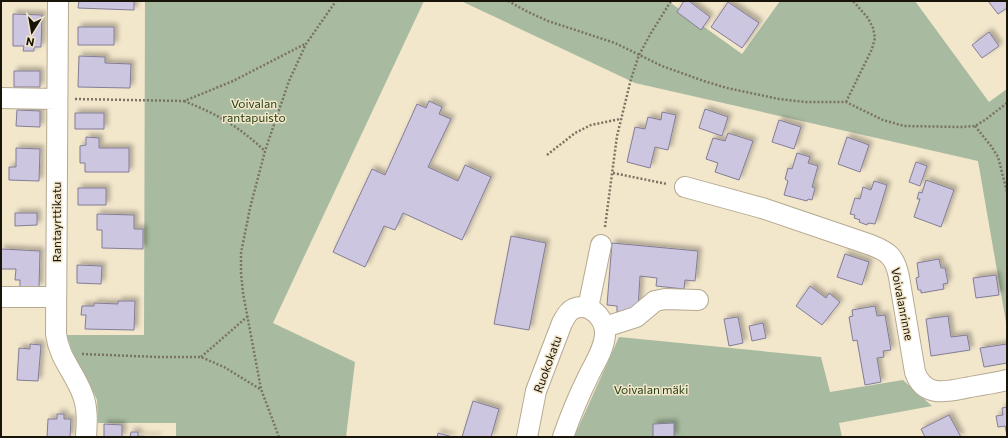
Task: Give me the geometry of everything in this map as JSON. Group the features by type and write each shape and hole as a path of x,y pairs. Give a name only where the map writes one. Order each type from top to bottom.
{"street":[{"name":"Rantayrttikatu","path":"58,1 56,99 56,334 60,353 82,393 86,404 86,437"},
{"path":"1,98 56,99"},
{"name":"Voivalanrinne","path":"685,187 784,216 871,245 891,256 897,266 900,277 915,372 921,384 927,388 934,391 949,391 1007,380"},
{"path":"563,437 579,395 604,344 605,327 596,312 588,308 601,245"},
{"path":"1,297 56,297"},
{"path":"605,327 636,317 656,302 665,299 698,300"},
{"name":"Ruokokatu","path":"528,437 536,391 562,323 567,314 573,310 580,307 588,308"}],"path":[{"path":"279,437 261,389 253,351 241,273 241,254 250,208 265,151 289,82 306,44 336,1"},
{"path":"508,1 548,21 615,43 682,74 748,93 805,102 846,102 882,120 904,126 975,126 1007,103"},
{"path":"601,245 608,208 620,119 639,55 671,1"},
{"path":"846,102 872,50 875,38 873,28 868,18 853,1"},
{"path":"56,99 184,101 233,81 306,44"},
{"path":"184,101 224,119 239,129 265,151"},
{"path":"547,155 575,133 591,125 620,119"},
{"path":"975,126 998,157 1007,192"},
{"path":"612,173 685,187"},
{"path":"201,357 248,316"},
{"path":"60,353 158,357 201,357 224,367 261,389"}],"green space":[{"name":"Voivalan rantapuisto","path":"145,1 424,1 273,323 355,362 346,437 176,437 176,423 98,423 97,400 87,379 74,359 67,335 144,335"},
{"path":"461,1 668,1 742,54 780,1 915,1 989,102 1007,89 1007,328 978,161 635,83"},
{"name":"Voivalan mäki","path":"619,337 821,357 830,392 903,380 932,406 839,423 842,437 574,437"}],"building":[{"path":"79,1 134,1 134,10 78,8"},
{"path":"684,1 689,1 710,17 701,30 677,12"},
{"path":"988,1 1007,1 1007,8 998,14"},
{"path":"728,2 759,23 742,48 711,27"},
{"path":"13,14 42,15 41,47 34,47 34,51 23,51 24,46 13,46"},
{"path":"78,27 114,27 114,45 78,45"},
{"path":"989,32 999,46 982,58 972,45"},
{"path":"79,56 105,57 105,63 131,64 130,88 78,87"},
{"path":"14,71 40,71 40,87 14,87"},
{"path":"429,101 442,107 439,114 451,119 428,167 458,181 465,165 491,177 462,240 403,213 395,230 384,226 365,267 333,252 372,169 385,175 417,104 426,108"},
{"path":"705,109 728,117 722,136 699,128"},
{"path":"17,110 40,111 40,127 16,126"},
{"path":"662,112 676,115 668,150 655,147 650,168 627,162 635,127 645,129 648,117 661,120"},
{"path":"75,113 104,113 104,129 75,129"},
{"path":"779,120 801,127 794,149 772,142"},
{"path":"728,133 753,141 739,180 715,172 718,163 706,159 713,138 725,141"},
{"path":"86,137 99,138 99,148 129,148 129,172 85,172 85,163 80,163 80,146 86,145"},
{"path":"847,137 869,145 860,172 838,164"},
{"path":"16,148 40,149 39,181 9,180 9,167 16,167"},
{"path":"797,153 810,157 808,163 818,166 812,187 815,188 812,200 808,199 807,201 784,195 788,181 785,179 788,168 792,169"},
{"path":"916,162 927,166 920,186 909,182"},
{"path":"926,180 954,190 941,227 914,217 920,199 917,199 919,192 922,193"},
{"path":"874,181 887,185 875,224 868,223 867,225 854,218 855,215 850,214 855,198 860,199 863,187 871,190"},
{"path":"78,188 106,188 106,205 78,205"},
{"path":"15,213 37,213 37,225 15,226"},
{"path":"97,214 134,215 134,229 143,229 143,249 102,248 102,230 97,230"},
{"path":"511,236 546,243 529,330 494,324"},
{"path":"612,243 698,251 695,281 685,280 684,289 656,286 657,278 640,276 638,308 632,314 617,312 617,306 607,305"},
{"path":"1,249 40,251 39,287 20,287 20,280 15,280 16,269 1,269"},
{"path":"845,254 869,262 862,285 837,277"},
{"path":"939,259 941,268 945,268 948,283 943,284 944,289 921,293 921,290 918,290 916,278 919,277 917,263"},
{"path":"77,265 102,266 101,284 77,283"},
{"path":"996,275 999,295 976,298 973,278"},
{"path":"810,286 826,298 829,293 840,302 822,325 796,306"},
{"path":"118,301 135,301 134,330 85,329 86,315 81,315 82,306 94,306 94,303 118,304"},
{"path":"875,306 877,316 885,315 891,350 883,351 884,357 877,358 881,382 865,385 857,340 853,341 849,317 853,316 852,310"},
{"path":"948,316 951,337 967,335 970,350 931,356 926,319"},
{"path":"738,317 743,343 729,346 724,319"},
{"path":"763,323 766,338 752,341 749,326"},
{"path":"30,344 41,345 38,381 17,380 19,348 30,349"},
{"path":"1007,344 1007,363 984,367 980,348"},
{"path":"473,401 499,409 491,437 462,437"},
{"path":"1007,407 1007,435 1005,426 998,427 996,416 1003,415 1002,408"},
{"path":"57,414 64,414 64,419 71,419 70,437 47,437 48,419 57,419"},
{"path":"949,415 961,437 925,437 921,429"},
{"path":"674,423 674,437 653,437 653,424"},
{"path":"104,424 122,425 122,437 104,437"},
{"path":"131,432 138,432 138,436 158,437 130,437"},
{"path":"438,433 453,437 437,437"}]}
